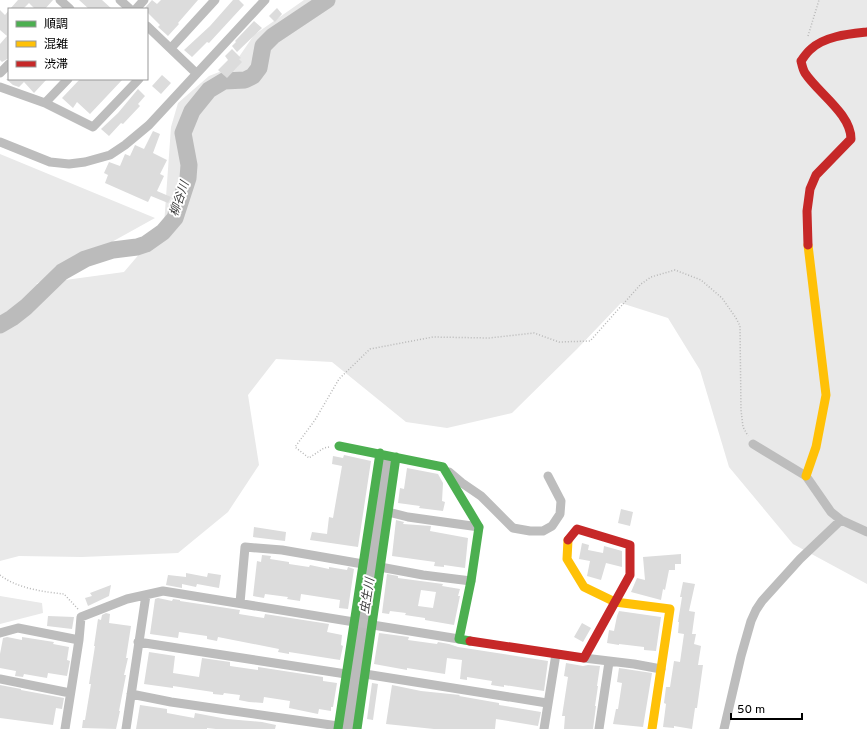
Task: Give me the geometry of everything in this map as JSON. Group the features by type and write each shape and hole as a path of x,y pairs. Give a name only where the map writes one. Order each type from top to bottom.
{"street":[{"path":"120,0 129,8"},
{"path":"137,8 144,0"},
{"path":"171,48 215,0"},
{"path":"0,142 50,162 69,164 85,162 110,155 125,145 149,125 265,0"},
{"path":"148,27 196,73"},
{"path":"806,476 816,447 826,395 819,330 812,294 807,240 807,211 810,189 816,175 851,139 851,132 842,116 804,72 800,61 810,49 827,40 867,32"},
{"path":"0,73 8,65"},
{"path":"46,103 67,80"},
{"path":"0,87 46,103 93,127 137,80"},
{"path":"754,444 806,476 831,512 840,520 867,532"},
{"path":"339,446 380,453 443,467 481,496 513,528 530,531 543,531 552,526 560,514 561,500 548,476"},
{"path":"131,694 171,702 338,727 380,453"},
{"path":"357,729 396,457"},
{"path":"443,467 479,527 460,639"},
{"path":"388,512 408,517 479,527"},
{"path":"724,729 745,642 756,610 762,601 800,559 840,520"},
{"path":"584,658 615,602 630,575 630,545 577,529 567,541 567,559 584,587 615,602 670,609 652,729"},
{"path":"240,603 245,547 282,550 363,564"},
{"path":"380,567 423,575 471,581"},
{"path":"65,729 79,640 81,617 127,599 163,591 460,639 661,669"},
{"path":"126,729 146,594"},
{"path":"0,633 18,628 79,640"},
{"path":"138,642 346,674"},
{"path":"544,729 556,654"},
{"path":"600,729 609,662"},
{"path":"365,674 547,704"},
{"path":"0,679 70,693"}],"path":[{"path":"808,36 819,0"},
{"path":"339,446 324,448 309,458 295,446 315,420 339,379 370,349 433,337 489,338 534,333 559,342 590,341 641,284 651,277 675,270 701,280 722,298 740,326 741,410 743,427 754,444"},
{"path":"0,575 7,580 44,592 64,594 79,610 81,617"}],"shaded area":[{"path":"304,0 867,0 867,584 793,544 729,467 700,370 668,318 621,303 512,413 447,428 406,422 332,362 276,359 248,395 259,465 228,512 178,553 82,557 19,556 0,561 0,154 155,218 36,284 124,272 164,225 171,127 178,103 209,76 232,67 254,35"},
{"path":"0,596 42,603 43,613 0,624"}],"building":[{"path":"18,0 53,0 46,8 34,8 29,3 24,8 11,8"},
{"path":"79,0 102,0 111,8 88,8"},
{"path":"152,0 157,4 161,0 198,0 168,36 158,27 160,25 148,13 148,8 145,8"},
{"path":"233,0 239,0 244,5 209,43 207,42 192,57 184,50 210,26"},
{"path":"277,8 282,14 275,22 269,16"},
{"path":"0,10 5,15 8,11 8,59 2,62 0,60 0,44 7,36 0,30"},
{"path":"254,21 262,28 237,52 232,46"},
{"path":"232,49 241,58 239,59 242,62 227,78 218,70 228,60 225,56"},
{"path":"162,75 171,83 161,94 152,86"},
{"path":"6,79 46,80 34,93 24,82 19,87 13,85"},
{"path":"79,80 122,80 90,114 77,102 73,108 62,98"},
{"path":"138,89 145,96 138,104 140,106 109,136 101,129 118,113"},
{"path":"153,131 160,134 153,153 167,160 160,174 164,176 157,191 171,197 168,203 151,196 148,202 105,183 108,175 104,173 109,162 120,166 125,154 130,156 135,145 144,149"},
{"path":"344,455 371,461 358,547 310,540 312,532 327,534 329,517 333,518 342,466 332,464 333,456 343,458"},
{"path":"407,468 438,474 443,483 442,501 445,502 443,511 419,508 420,506 398,503 400,488 404,489"},
{"path":"621,509 633,512 630,526 618,523"},
{"path":"396,520 404,522 403,524 431,526 430,531 468,538 465,568 444,565 444,567 434,566 435,562 392,556"},
{"path":"254,527 286,532 285,541 253,537"},
{"path":"582,543 589,545 588,550 603,553 604,546 622,551 622,567 606,563 601,580 587,576 590,561 579,559"},
{"path":"681,554 681,564 675,564 675,570 669,570 665,590 663,589 661,600 631,592 637,578 645,580 643,557"},
{"path":"262,555 271,556 270,559 289,562 289,564 309,567 310,565 329,569 329,567 347,570 348,567 354,569 348,609 339,608 340,600 301,594 300,601 287,599 288,597 265,594 264,598 253,596 257,561 261,562"},
{"path":"186,573 207,577 208,573 221,575 219,588 197,584 196,587 182,584 182,588 166,585 168,575 186,577"},
{"path":"387,574 398,576 398,578 443,584 442,586 460,589 454,625 405,615 406,613 390,611 389,614 382,613","holes":["421,590 436,592 433,608 418,606"]},
{"path":"683,582 695,584 689,611 695,612 692,634 696,634 694,644 701,646 698,665 703,665 697,708 695,708 692,729 674,726 674,728 663,727 666,704 664,703 666,687 670,687 674,661 680,662 684,634 678,633 678,622 682,597 680,597"},
{"path":"111,585 109,596 88,606 85,598 92,596 90,593"},
{"path":"158,598 172,601 173,599 180,600 240,610 239,614 264,618 265,614 329,624 327,632 342,635 341,645 343,646 340,660 289,652 289,654 278,652 279,649 218,637 217,641 207,639 207,636 179,632 178,638 150,634 155,599"},
{"path":"619,611 661,617 656,651 644,650 644,647 607,643 609,630 614,631"},
{"path":"106,613 110,614 109,623 131,626 126,658 128,658 124,675 126,675 120,711 116,729 82,728 83,720 85,720 91,684 89,684 98,619 101,620 102,615"},
{"path":"48,616 74,617 72,629 47,626"},
{"path":"582,623 591,628 583,642 574,637"},
{"path":"379,633 409,637 408,640 437,644 438,642 458,647 548,661 544,691 504,685 504,687 491,685 492,681 467,677 467,680 460,679 462,660 447,658 445,674 407,668 407,670 374,664"},
{"path":"7,637 22,640 22,637 54,642 53,644 69,647 67,660 70,661 67,676 48,673 47,678 24,674 23,677 15,676 16,671 0,668 0,654 3,638"},
{"path":"149,652 175,656 173,673 199,677 202,658 230,662 230,666 258,670 258,667 323,677 323,681 337,683 333,707 331,707 331,711 319,709 318,714 289,708 290,701 264,697 263,703 249,702 239,700 240,695 224,693 223,695 213,694 213,692 173,686 173,688 144,684"},
{"path":"566,663 583,666 600,666 593,729 564,729 565,716 562,716 568,677 564,676"},
{"path":"619,668 652,673 643,727 613,724 616,709 618,709 622,683 617,682"},
{"path":"372,683 378,684 373,720 367,719"},
{"path":"0,685 64,698 62,709 56,708 53,725 0,718"},
{"path":"392,685 421,691 460,695 459,696 499,703 499,705 541,712 538,726 496,719 495,729 434,729 386,724"},
{"path":"140,705 167,709 167,713 194,718 195,713 227,719 262,722 276,725 275,729 136,729"}],"waterway":[{"name":"柳谷川","path":"0,325 26,307 62,272 85,259 113,250 137,247 146,244 163,232 175,218 188,178 189,165 183,133 192,111 209,90 224,81 245,80 253,76 259,68 263,46 273,36 327,0"},
{"name":"虫生川","path":"347,729 388,464"}],"traffic: fast":[{"path":"339,446 443,467 479,527 471,581 459,639 470,641"},
{"path":"338,729 380,453"},
{"path":"357,729 396,457"}],"traffic: slow":[{"path":"806,476 816,447 826,395 808,245"},
{"path":"568,540 567,559 584,587 615,602 670,609 652,729"}],"traffic: jam":[{"path":"808,245 807,211 810,189 816,175 851,139 850,130 846,121 840,112 811,81 805,73 801,61 810,50 823,41 838,36 867,32"},
{"path":"470,641 584,658 630,575 630,545 577,529 568,540"}]}
